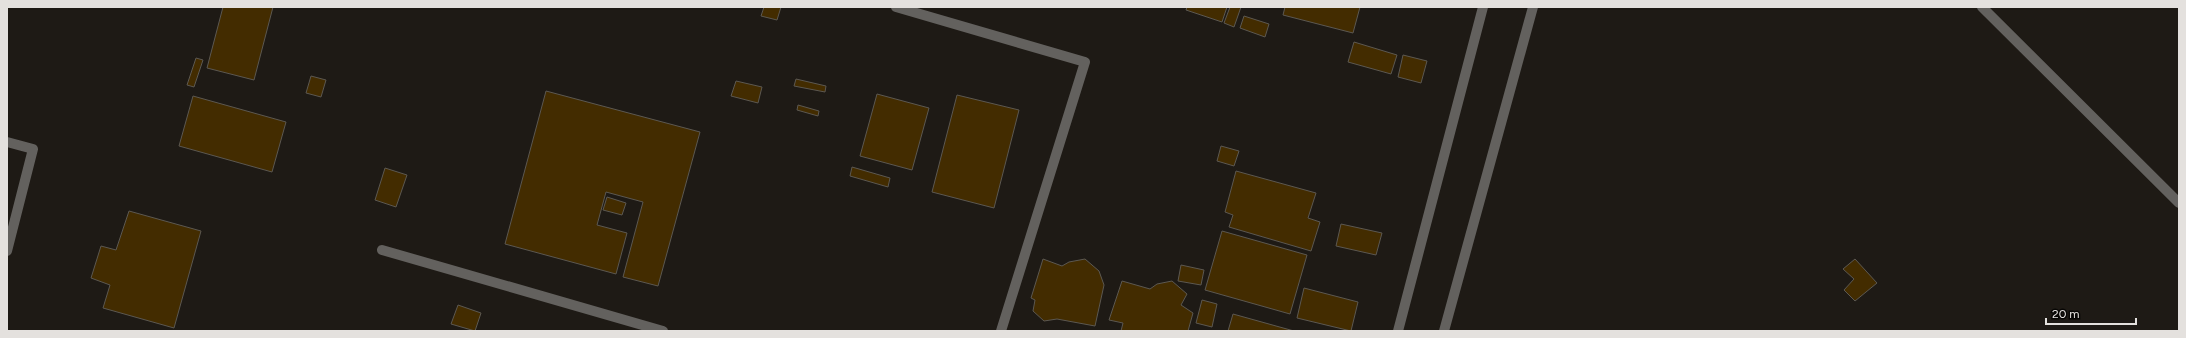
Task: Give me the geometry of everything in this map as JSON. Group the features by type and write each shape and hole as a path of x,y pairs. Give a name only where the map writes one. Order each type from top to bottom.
{"street":[{"path":"896,7 1085,62 1001,331"},
{"path":"1398,331 1482,7"},
{"path":"1444,331 1533,7"},
{"path":"1982,7 2179,203"},
{"path":"7,142 33,149 7,250"},
{"path":"382,250 663,331"}],"building":[{"path":"223,7 273,7 254,80 207,68"},
{"path":"764,7 781,7 777,20 761,16"},
{"path":"1187,7 1227,7 1222,22 1186,10"},
{"path":"1230,7 1241,7 1234,27 1224,23"},
{"path":"1285,7 1360,7 1353,33 1283,15"},
{"path":"1244,16 1269,24 1265,37 1240,28"},
{"path":"1354,42 1397,55 1391,74 1348,62"},
{"path":"1403,55 1427,61 1421,83 1398,77"},
{"path":"196,58 203,60 194,87 187,85"},
{"path":"311,76 326,80 321,97 306,93"},
{"path":"796,79 826,86 825,92 794,86"},
{"path":"736,81 762,87 758,103 731,96"},
{"path":"546,91 700,132 658,286 623,277 643,202 606,192 597,225 627,233 616,274 505,244"},
{"path":"877,94 929,108 912,170 860,156"},
{"path":"957,95 1019,110 994,208 932,192"},
{"path":"193,96 286,122 272,172 179,146"},
{"path":"798,105 819,111 818,116 797,110"},
{"path":"1221,146 1239,151 1234,166 1217,161"},
{"path":"852,167 890,178 888,187 850,176"},
{"path":"385,168 407,175 396,207 375,200"},
{"path":"1236,171 1316,193 1308,218 1320,222 1311,251 1229,227 1233,215 1225,212"},
{"path":"607,197 626,203 622,215 603,210"},
{"path":"129,211 201,231 174,328 103,308 110,285 91,278 101,246 116,250"},
{"path":"1341,224 1382,233 1376,255 1336,246"},
{"path":"1222,231 1307,255 1290,314 1205,290"},
{"path":"1043,259 1062,266 1069,262 1085,259 1099,271 1104,285 1095,326 1057,319 1044,321 1033,311 1035,300 1031,298"},
{"path":"1855,259 1877,283 1855,301 1844,290 1854,279 1843,269"},
{"path":"1181,265 1204,270 1201,285 1178,281"},
{"path":"1122,281 1150,289 1157,284 1172,281 1187,294 1181,305 1193,313 1188,331 1121,331 1123,323 1109,320"},
{"path":"1304,288 1358,302 1351,331 1297,318"},
{"path":"1202,300 1217,304 1212,327 1196,323"},
{"path":"458,305 481,313 475,331 451,324"},
{"path":"1233,314 1294,331 1228,331"}]}
